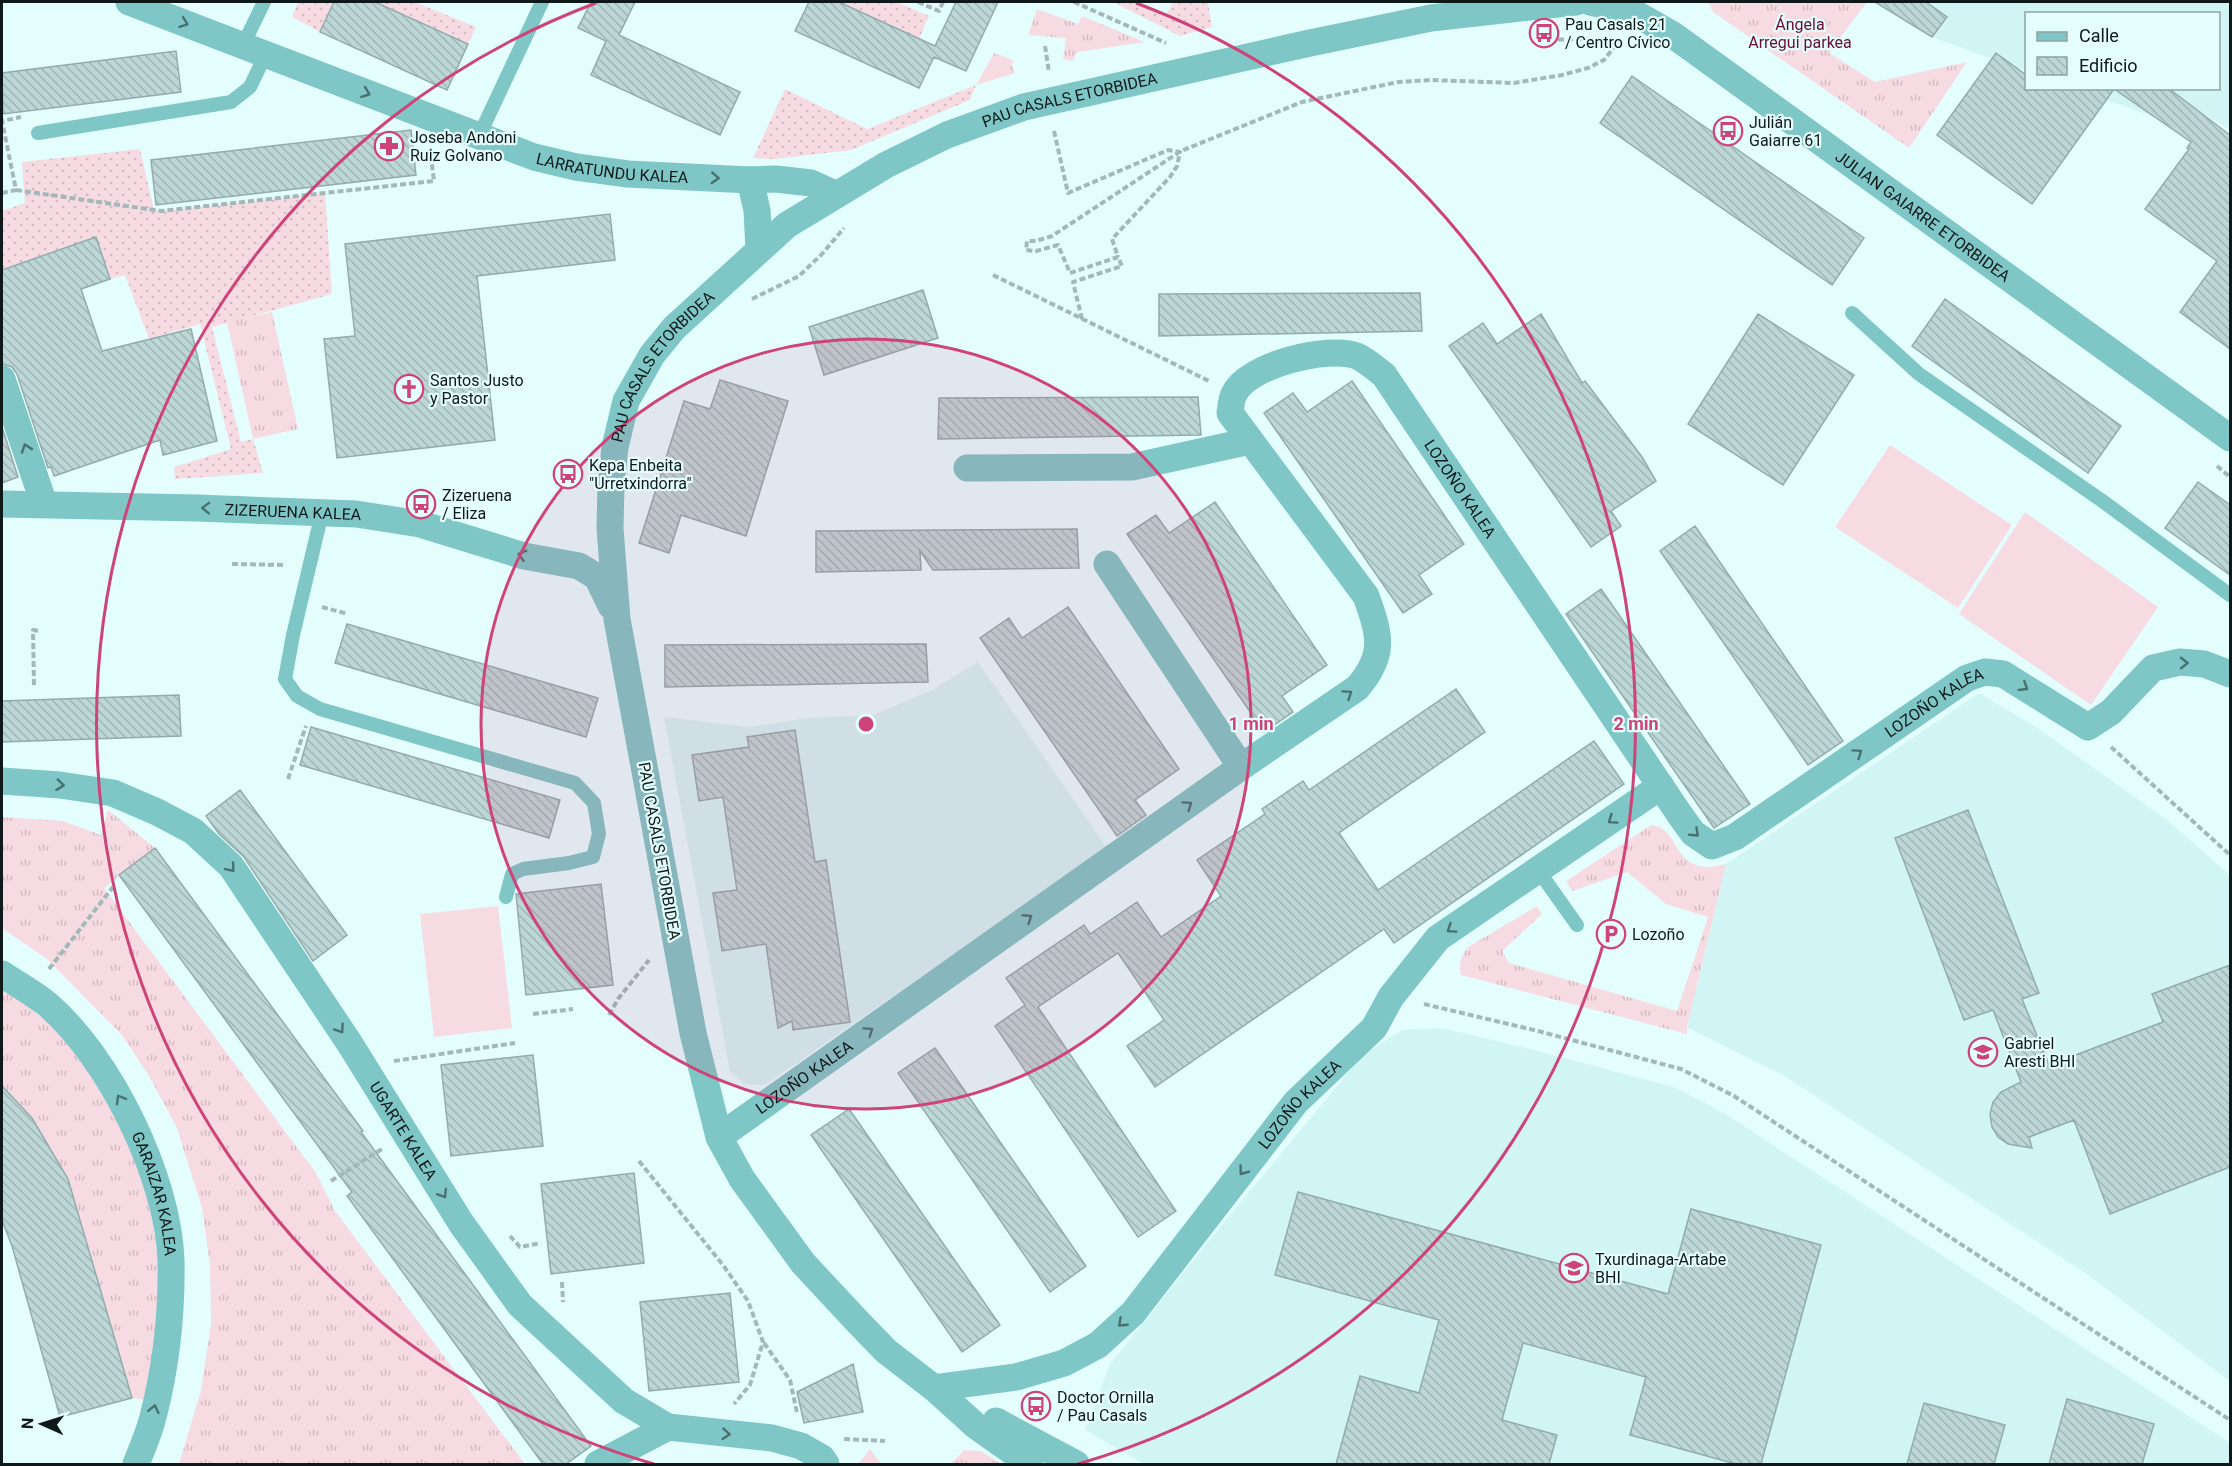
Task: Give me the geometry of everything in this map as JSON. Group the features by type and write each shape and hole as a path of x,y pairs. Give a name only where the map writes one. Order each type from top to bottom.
{"street":[{"name":"LARRATUNDU KALEA","path":"129,2 534,157 576,167 628,174 811,183 835,194"},
{"name":"PAU CASALS ETORBIDEA","path":"1030,1464 976,1426 934,1388 886,1352 803,1263 742,1179 719,1137 693,1033 617,619 610,528 611,485 615,447 626,401 659,346 674,328 788,225 835,194 886,165 947,135 1024,107 1431,18 1576,2"},
{"name":"JULIAN GAIARRE ETORBIDEA","path":"1605,3 1630,11 1673,35 2230,438"},
{"path":"750,180 757,210 759,250"},
{"name":"LOZOÑO KALEA","path":"719,1137 1241,767 1357,688 1371,672 1377,645 1377,629 1366,596 1230,413 1234,393 1250,377 1297,357 1330,353 1357,356 1384,375 1660,786 1693,833 1712,846 1735,837 1967,678 1985,672 2003,674 2088,727"},
{"path":"2,379 44,504"},
{"path":"967,468 1132,467 1250,441"},
{"name":"ZIZERUENA KALEA","path":"2,504 356,514 448,531 524,556 579,566"},
{"path":"610,528 600,550 579,566 597,577 617,619"},
{"path":"1107,564 1241,767"},
{"path":"2088,727 2111,712 2153,668 2180,662 2204,664 2230,674"},
{"name":"UGARTE KALEA","path":"2,781 60,785 113,793 193,831 231,866 363,1066 461,1223 520,1305 624,1401 668,1427 772,1438 801,1446 822,1458 826,1464"},
{"name":"LOZOÑO KALEA","path":"934,1388 1016,1377 1064,1363 1098,1345 1133,1313 1296,1102 1374,1028 1391,997 1438,938 1660,786"},
{"name":"GARAIZAR KALEA","path":"2,974 46,1004 75,1032 123,1103 156,1184 166,1224 171,1258 168,1339 153,1418 136,1464"},
{"name":"PAU CASALS ETORBIDEA","path":"934,1388 1076,1464"},
{"path":"598,1464 668,1427"}],"lane":[{"path":"38,133 231,102 250,87 254,50 264,2"},
{"path":"479,136 542,2"},
{"path":"1852,313 1919,374 2101,500 2230,595"},
{"path":"322,513 293,634 285,679 297,696 320,709 575,783 594,803 598,834 592,856 569,864 523,869 512,874 506,897"},
{"path":"1538,870 1577,925"}],"path":[{"path":"918,2 939,11 944,2"},
{"path":"1074,2 1170,45"},
{"path":"1522,40 1601,39 1619,41 1626,45"},
{"path":"1118,256 1070,273 1059,245 1036,251 1026,250 1027,241 1036,241 1060,231 1180,152 1302,102 1398,82 1431,80 1514,83 1562,75 1588,68 1604,60 1619,41"},
{"path":"16,190 2,118 26,116"},
{"path":"2,193 16,190 161,212 434,181 427,116"},
{"path":"1045,132 1061,129"},
{"path":"1054,130 1068,193 1168,150 1180,152"},
{"path":"1082,319 1073,282 1122,266 1112,239 1170,177 1177,166 1180,152"},
{"path":"717,289 735,308 799,276 822,254 844,227"},
{"path":"993,275 1234,393"},
{"path":"2211,462 2230,477"},
{"path":"232,564 287,566"},
{"path":"34,685 33,630 40,631"},
{"path":"288,779 313,705"},
{"path":"2088,727 2230,855"},
{"path":"30,993 113,887"},
{"path":"609,1015 618,999 649,960"},
{"path":"1391,997 1538,1031 1681,1069 1734,1096 2230,1420"},
{"path":"533,1014 573,1009"},
{"path":"363,1066 515,1044"},
{"path":"331,1181 405,1134"},
{"path":"639,1161 723,1265 748,1301 763,1342 790,1380 798,1418"},
{"path":"731,1406 750,1385 763,1342"}],"shaded area":[{"path":"1875,2 2230,2 2230,130 2168,91 2155,117 2078,90 2220,90 2220,12 2025,12 2025,71 1932,37"},
{"path":"978,662 1107,848 765,1085 745,1084 730,1071 664,717 749,727 808,718 873,715 932,690"},
{"name":"Gabriel Aresti BHI","path":"1979,693 2039,729 2167,820 2230,875 2230,1381 2088,1275 1786,1077 1687,1027 1726,864"},
{"name":"Txurdinaga-Artabe BHI","path":"1442,1028 1674,1087 1724,1113 2230,1443 2230,1464 1144,1464 1085,1430 1110,1364 1363,1055 1402,1030"}],"green space":[{"path":"298,2 334,2 320,32 292,17"},
{"path":"375,2 415,2 476,27 468,44"},
{"path":"839,2 897,2 929,16 919,39"},
{"path":"1113,2 1139,2 1166,15 1173,2 1208,2 1212,27 1180,36"},
{"name":"Ángela Arregui parkea","path":"1708,2 1867,2 1829,53 1875,82 1967,62 1909,148 1713,12"},
{"path":"1037,9 1078,24 1082,16 1145,42 1078,52 1072,61 1063,59 1066,38 1028,35"},
{"path":"994,53 1013,60 1012,66 1015,73 976,85"},
{"path":"976,85 970,100 851,150 774,159 753,158 785,89 867,129"},
{"path":"140,149 154,210 325,193 332,294 212,327 241,442 253,439 263,473 175,479 174,467 231,449 200,324 149,339 125,275 110,279 96,238 2,270 2,211 25,203 22,162"},
{"path":"272,312 298,429 253,439 227,322"},
{"path":"1890,445 2012,525 1958,608 1835,527"},
{"path":"2025,512 2158,607 2091,705 1959,614"},
{"path":"108,810 155,848 104,888 316,1173 335,1211 525,1464 179,1464 201,1390 211,1324 210,1265 202,1208 177,1128 149,1076 122,1035 47,959 2,928 2,817 63,821 101,835"},
{"path":"1651,825 1661,828 1668,834 1686,859 1695,865 1708,867 1726,864 1687,1034 1461,975 1461,960 1468,947 1537,906 1542,914 1502,951 1509,963 1677,1011 1708,917 1666,904 1627,872 1572,891 1566,881"},
{"path":"498,906 512,1028 434,1037 420,914"},
{"path":"2,988 41,1017 69,1043 106,1097 134,1155 152,1218 159,1282 157,1327 146,1400 132,1398 68,1179 32,1118 2,1086"},
{"path":"870,1449 881,1464 858,1464"},
{"path":"964,1450 981,1451 1001,1464 951,1464"}],"building":[{"path":"334,2 375,2 468,44 447,90 320,32"},
{"path":"591,2 635,2 619,35 740,92 720,135 591,75 606,41 578,28"},
{"path":"809,2 839,2 935,46 956,2 998,2 966,71 934,57 919,88 795,31"},
{"path":"1875,2 1926,2 1947,17 1932,37"},
{"path":"176,51 181,92 3,114 2,73"},
{"path":"1996,53 2025,74 2025,90 2113,90 2032,204 1937,135"},
{"path":"1632,76 1864,238 1832,285 1600,123"},
{"path":"2115,90 2171,90 2230,135 2230,349 2180,312 2217,261 2145,209 2189,149 2187,148 2191,142"},
{"path":"411,130 416,175 156,205 151,160"},
{"path":"610,214 615,260 477,276 495,440 337,458 324,339 355,336 345,244"},
{"path":"96,237 110,279 81,289 102,351 191,329 217,441 163,455 160,440 54,476 51,467 48,468 17,374 12,367 2,364 2,270"},
{"path":"923,290 938,338 824,375 809,327"},
{"path":"1420,293 1422,331 1159,336 1159,294"},
{"path":"1945,299 2121,426 2088,473 1912,346"},
{"path":"1541,314 1582,383 1585,381 1642,457 1656,481 1611,511 1621,526 1591,547 1449,346 1483,323 1497,344"},
{"path":"1758,314 1854,375 1783,485 1688,424"},
{"path":"720,380 788,401 746,536 681,515 669,553 639,543 684,401 710,409"},
{"path":"1352,381 1464,544 1419,575 1432,594 1403,613 1264,413 1293,393 1307,412"},
{"path":"1198,397 1201,435 938,439 939,398"},
{"path":"2,427 18,477 2,483"},
{"path":"2198,482 2230,505 2230,575 2165,528"},
{"path":"1215,502 1327,665 1282,696 1293,712 1264,732 1127,534 1156,515 1169,533"},
{"path":"1695,526 1843,741 1808,765 1660,551"},
{"path":"1077,529 1079,568 933,570 920,551 921,570 816,572 816,531"},
{"path":"1601,589 1750,804 1714,828 1566,614"},
{"path":"1068,607 1179,769 1135,800 1146,815 1117,836 980,638 1009,618 1022,638"},
{"path":"347,624 598,698 586,737 335,663"},
{"path":"926,644 928,682 665,687 665,645"},
{"path":"1456,689 1485,732 1339,833 1378,890 1594,741 1624,784 1394,943 1384,929 1155,1087 1127,1046 1164,1020 1118,953 1038,1007 1176,1211 1138,1237 995,1026 1025,1005 1006,978 1084,925 1090,934 1137,902 1161,937 1221,896 1197,860 1265,814 1262,809 1303,781 1309,790"},
{"path":"179,695 181,736 2,742 2,701"},
{"path":"311,727 560,800 549,838 300,765"},
{"path":"795,730 815,862 826,860 850,1022 793,1030 792,1021 778,1028 766,944 722,951 713,893 737,890 723,797 699,801 692,755 749,747 747,737"},
{"path":"240,790 347,935 313,961 244,857 219,834 206,816"},
{"path":"1968,810 2039,993 2022,999 2049,1065 2163,1022 2152,994 2230,965 2230,1167 2110,1214 2074,1120 2029,1137 2032,1148 2008,1144 1998,1137 1992,1127 1990,1114 1993,1102 2001,1092 2021,1082 1993,1010 1964,1020 1895,838"},
{"path":"155,848 591,1446 566,1464 543,1464 347,1196 352,1192 119,875"},
{"path":"601,884 613,985 526,995 516,894"},
{"path":"935,1048 1086,1266 1050,1292 898,1073"},
{"path":"533,1055 543,1146 451,1156 441,1065"},
{"path":"2,1086 32,1118 68,1179 132,1398 60,1417 12,1246 2,1220"},
{"path":"849,1109 1000,1325 962,1352 811,1135"},
{"path":"634,1173 644,1263 551,1274 541,1184"},
{"path":"1298,1192 1668,1294 1691,1209 1821,1245 1761,1464 1736,1464 1630,1435 1646,1377 1523,1343 1502,1420 1557,1435 1549,1464 1336,1464 1360,1376 1419,1393 1439,1320 1275,1275"},
{"path":"730,1293 739,1382 649,1391 640,1302"},
{"path":"853,1364 863,1412 804,1423 797,1392"},
{"path":"2067,1399 2154,1424 2142,1464 2049,1464"},
{"path":"1924,1403 2005,1425 1994,1464 1907,1464"}],"place":[{"name":"Pau Casals 21 / Centro Cívico","path":"1544,33"},
{"name":"Julián Gaiarre 61","path":"1728,131"},
{"name":"Joseba Andoni Ruiz Golvano","path":"389,146"},
{"name":"Santos Justo y Pastor","path":"409,389"},
{"name":"Kepa Enbeita \"Urretxindorra\"","path":"568,474"},
{"name":"Zizeruena / Eliza","path":"421,504"},
{"name":"Lozoño","path":"1611,934"},
{"name":"Gabriel Aresti BHI","path":"1983,1052"},
{"name":"Txurdinaga-Artabe BHI","path":"1574,1268"},
{"name":"Doctor Ornilla / Pau Casals","path":"1036,1406"}]}
